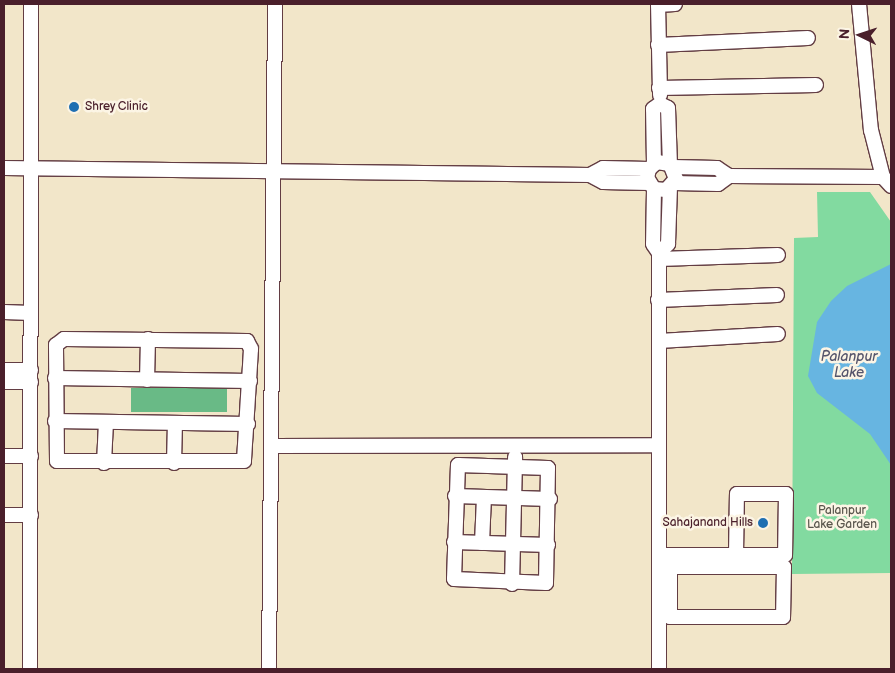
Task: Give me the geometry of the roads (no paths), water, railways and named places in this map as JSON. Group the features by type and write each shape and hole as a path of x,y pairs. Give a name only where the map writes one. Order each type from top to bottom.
{"street":[{"path":"30,669 32,4"},
{"path":"269,669 275,4"},
{"path":"660,104 658,4 675,4"},
{"path":"4,168 590,174 603,182 651,176 672,165 717,168 729,176 888,182 866,96 859,4"},
{"path":"658,45 808,38"},
{"path":"659,88 816,85"},
{"path":"659,256 668,244 672,186 668,108 660,104"},
{"path":"660,104 653,109 651,176 653,244 659,256 659,445 663,563 660,669"},
{"path":"651,176 672,186 718,184 729,176"},
{"path":"659,256 778,255"},
{"path":"658,300 778,295"},
{"path":"4,312 32,313"},
{"path":"658,341 778,334"},
{"path":"147,380 148,339"},
{"path":"148,339 243,339 251,349 247,454 242,463 57,461 55,378 59,340 148,339"},
{"path":"4,370 31,386 55,397"},
{"path":"55,378 250,381"},
{"path":"4,382 31,386"},
{"path":"249,400 272,400"},
{"path":"55,421 248,424"},
{"path":"104,463 106,422"},
{"path":"174,463 175,423"},
{"path":"512,584 514,445"},
{"path":"272,446 659,445"},
{"path":"4,456 31,456"},
{"path":"458,465 514,465 548,468 550,499 546,583 456,582 454,496 458,465"},
{"path":"663,563 736,555 784,555 786,494 737,494 736,555"},
{"path":"454,496 550,499"},
{"path":"482,543 484,497"},
{"path":"4,515 31,515"},
{"path":"454,542 548,545"},
{"path":"663,563 784,567 783,617 670,617 663,563"}],"water":[{"name":"Palanpur Lake","path":"891,264 891,465 870,434 817,393 808,376 817,322 831,301 847,286"}],"place":[{"name":"Shrey Clinic","path":"74,107"},
{"name":"Sahajanand Hills","path":"763,523"}],"park label":[{"name":"Palanpur Lake Garden","path":"842,518"}]}
